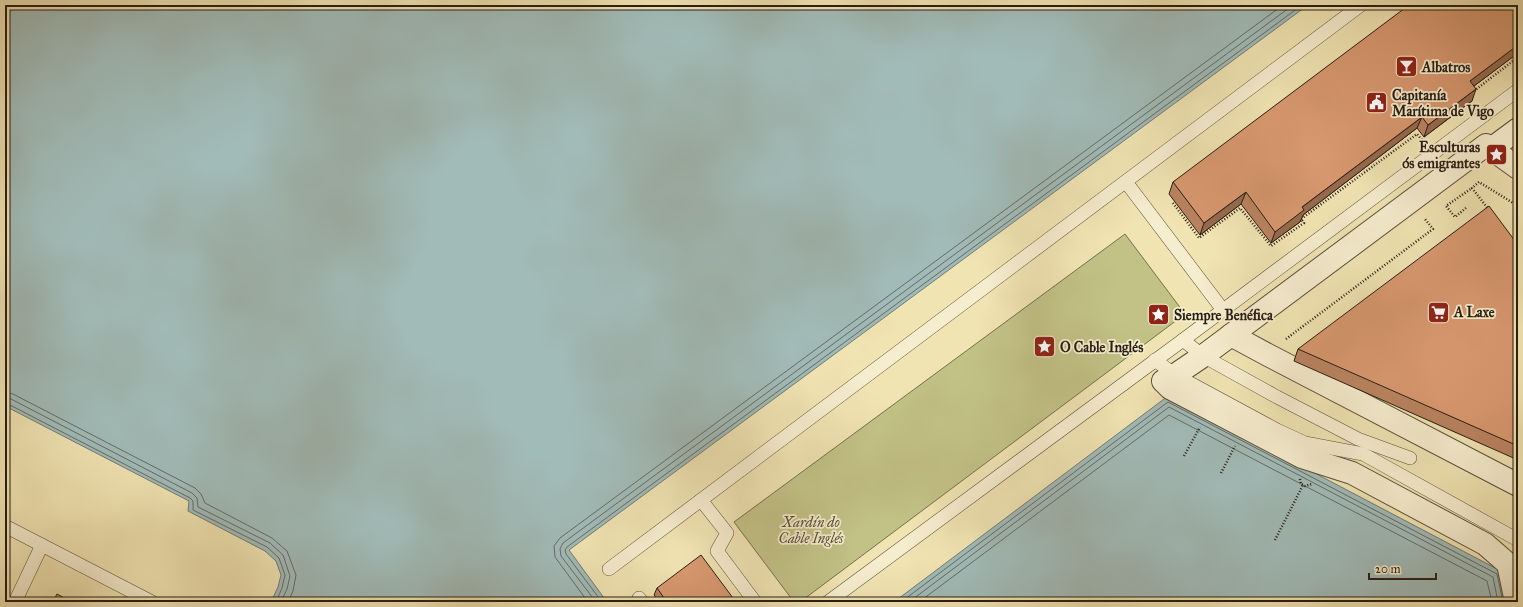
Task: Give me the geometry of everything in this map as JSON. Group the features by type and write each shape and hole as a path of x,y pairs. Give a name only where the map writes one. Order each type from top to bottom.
{"street":[{"path":"1491,149 1518,129"},
{"path":"1516,602 1508,564 1485,544 1352,473 1302,457 1170,388 1163,381 1175,375 1231,335 1486,145 1518,168"},
{"path":"1231,335 1518,485"}],"lane":[{"path":"609,569 1361,5"},
{"path":"828,602 1518,90"},
{"path":"1126,182 1223,310"},
{"path":"1183,340 1202,356 1358,439 1410,458"},
{"path":"1155,360 1175,375 1277,430 1305,443 1363,454 1518,540"},
{"path":"701,500 726,534 717,551 755,602"},
{"path":"5,526 152,602"},
{"path":"15,602 42,545"}],"path":[{"path":"1470,94 1518,57"},
{"path":"1173,203 1199,238 1240,208 1271,246 1304,223 1301,218 1417,134 1424,142"},
{"path":"1466,208 1454,217 1446,206 1479,182 1518,206"},
{"path":"1472,188 1490,212"},
{"path":"1268,355 1282,342 1433,229 1409,201"},
{"path":"1184,456 1201,426"},
{"path":"1221,473 1235,446"},
{"path":"1275,540 1303,485"}],"green space":[{"name":"Xardín do Cable Inglés","path":"1125,234 1185,314 800,602 794,602 734,522"}],"water":[{"path":"5,5 1308,5 569,550 607,602 271,602 278,587 281,575 276,561 265,551 188,511 189,501 5,406"},
{"path":"1168,396 1501,571 1507,602 894,602"}],"building":[{"path":"1409,5 1518,5 1518,45 1470,81 1476,89 1428,125 1422,117 1302,207 1304,210 1275,232 1246,192 1204,223 1173,182"},
{"name":"A Laxe","path":"1489,206 1518,245 1518,446 1298,349"},
{"path":"701,555 736,602 667,602 657,588"},
{"path":"57,594 72,602 53,602"}],"place":[{"name":"Albatros","path":"1407,67"},
{"name":"Capitanía Marítima de Vigo","path":"1377,103"},
{"name":"Esculturas ós emigrantes","path":"1496,155"},
{"name":"A Laxe","path":"1439,312"},
{"name":"Siempre Benéfica","path":"1159,315"},
{"name":"O Cable Inglés","path":"1044,347"}]}
